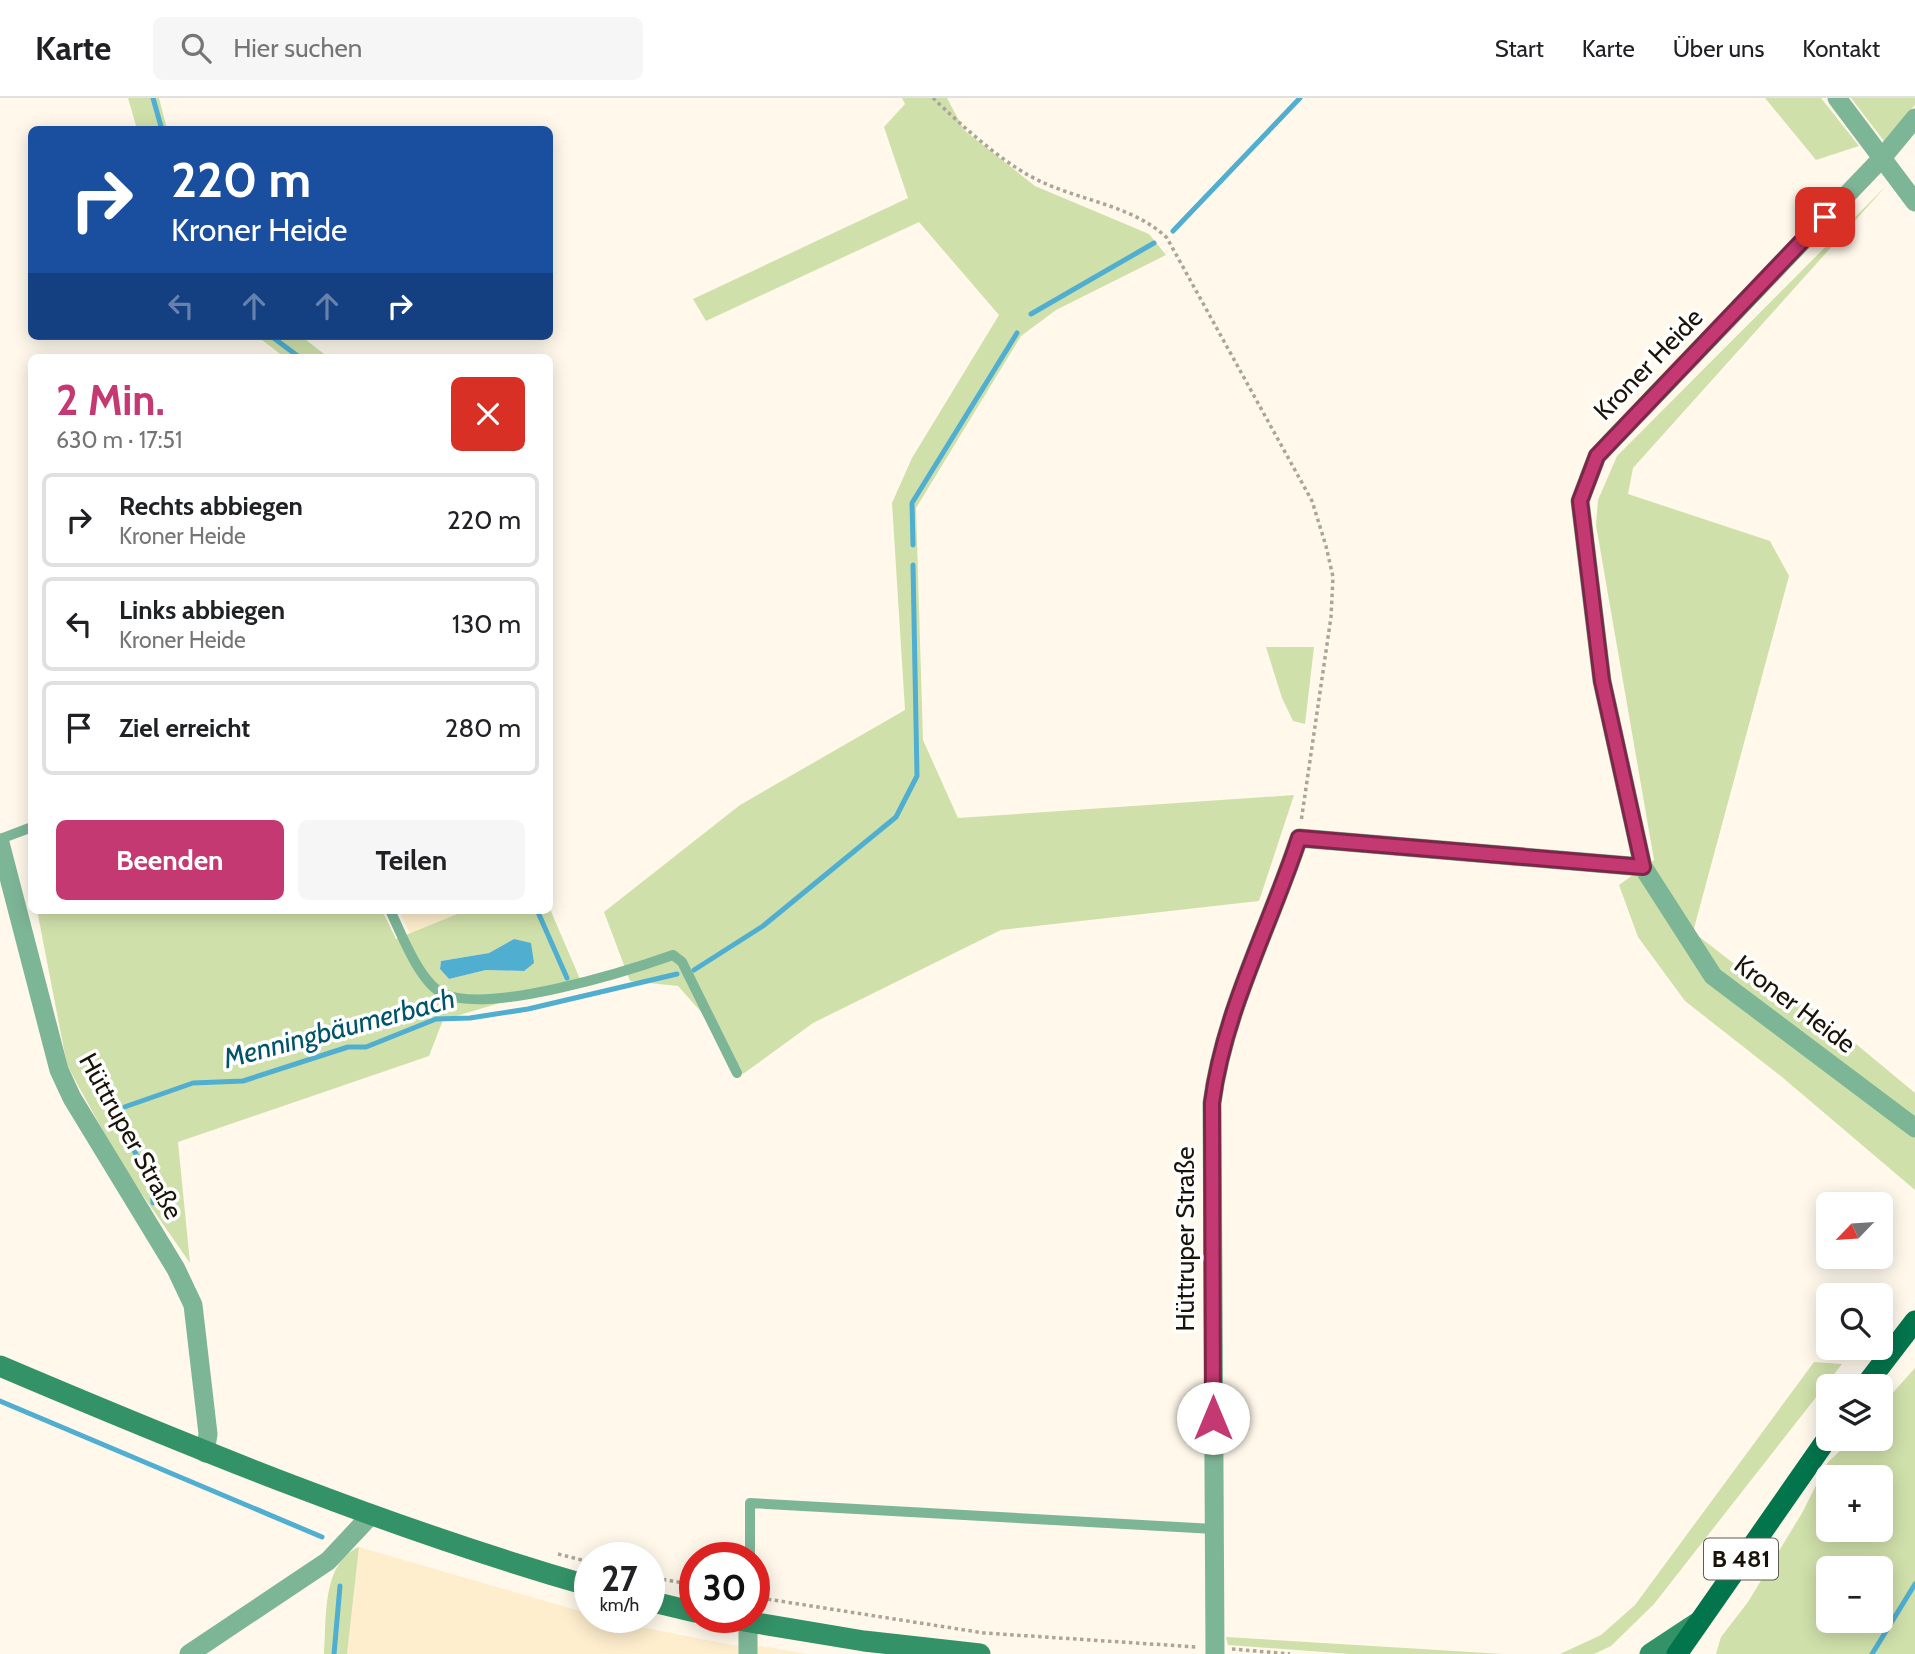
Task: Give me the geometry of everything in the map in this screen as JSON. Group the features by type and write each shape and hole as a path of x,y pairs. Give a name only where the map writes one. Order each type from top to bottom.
{"main road":[{"path":"1874,1374 1915,1321"},
{"path":"0,1366 205,1453 372,1514 574,1581"},
{"name":"B 481","path":"1677,1654 1818,1451"},
{"path":"1650,1654 1697,1623"},
{"path":"1694,1654 1697,1623"},
{"path":"770,1624 864,1642 980,1654"}],"street":[{"path":"1837,98 1915,202"},
{"name":"Kroner Heide","path":"1915,118 1882,158 1597,456 1580,501 1602,681 1643,867 1713,976 1915,1128"},
{"path":"1299,838 1643,867"},
{"name":"Hüttruper Straße","path":"1215,1651 1212,1103 1217,1064 1227,1032 1299,838"},
{"name":"Hüttruper Straße","path":"0,841 59,1070 72,1098 176,1269 192,1305 208,1434 205,1453"},
{"path":"189,1654 328,1561 372,1514"},
{"path":"748,1633 748,1654"}],"lane":[{"path":"0,841 28,829"},
{"path":"392,914 418,968 442,993 466,999 522,995 673,955 682,962 737,1073"},
{"path":"750,1542 750,1503 1214,1529"}],"path":[{"path":"933,98 1010,162 1043,183 1145,221 1167,238 1312,501 1333,577 1331,617 1299,838"},
{"path":"553,1553 574,1558"},
{"path":"770,1600 984,1633 1215,1651 1290,1654"}],"shaded area":[{"path":"401,914 458,914 410,934"},
{"path":"359,1547 574,1609 574,1633 665,1632 732,1645 760,1646 808,1654 347,1654"}],"green space":[{"path":"128,98 159,98 166,126 136,126"},
{"path":"902,98 947,98 964,130 1035,186 1149,234 1166,255 1056,310 1021,336 916,508 923,740 958,818 1294,795 1259,901 1001,930 813,1023 743,1074 702,1013 678,986 630,981 604,912 740,805 905,710 892,503 912,458 999,315 919,222 706,321 693,299 908,198 884,127 905,104"},
{"path":"1765,98 1821,98 1859,146 1816,160"},
{"path":"1851,98 1915,98 1915,105 1884,141"},
{"path":"1887,185 1633,468 1628,494 1770,541 1789,576 1693,932 1776,996 1814,1009 1915,1093 1915,1190 1782,1077 1685,1001 1638,937 1619,885 1654,860 1596,525 1598,500 1617,456"},
{"path":"262,340 306,340 324,354 280,354"},
{"path":"1266,647 1314,647 1305,724 1293,721 1282,698"},
{"path":"38,914 384,914 396,939 457,914 552,914 580,979 443,1020 429,1056 178,1142 190,1263 121,1164 67,1065","holes":["514,939 524,971 486,970 449,979 440,969 441,961 489,953"]},
{"path":"1814,1362 1842,1364 1834,1374 1816,1374 1816,1397 1654,1604 1611,1646 1594,1654 1560,1654 1601,1635 1635,1605"},
{"path":"1915,1368 1915,1654 1716,1654 1721,1637 1748,1602 1816,1486 1816,1542 1893,1542 1893,1465 1826,1465 1840,1451 1893,1451 1893,1393"},
{"path":"359,1547 347,1654 324,1654 326,1609 332,1579 347,1555"},
{"path":"1226,1637 1503,1654 1350,1654 1228,1645"}],"water":[{"path":"514,939 531,943 534,963 524,971 486,970 449,979 440,969 441,961 489,953"}],"waterway":[{"path":"153,98 161,126"},
{"name":"Menningbäumerbach","path":"1173,231 1300,98"},
{"name":"Menningbäumerbach","path":"1031,314 1154,243"},
{"name":"Menningbäumerbach","path":"913,545 912,503 1017,333"},
{"path":"276,340 295,354"},
{"name":"Menningbäumerbach","path":"694,970 763,926 896,817 917,776 913,565"},
{"path":"539,914 567,978"},
{"name":"Menningbäumerbach","path":"153,1203 144,1171 112,1118 113,1111 193,1083 243,1081 348,1047 366,1047 436,1019 470,1018 528,1009 677,974"},
{"path":"0,1401 322,1537"},
{"path":"1872,1654 1915,1584"},
{"path":"334,1654 340,1586"}],"route":[{"path":"1213,1418 1212,1103 1217,1064 1299,838 1643,867 1602,681 1580,501 1597,456 1825,217"}]}
